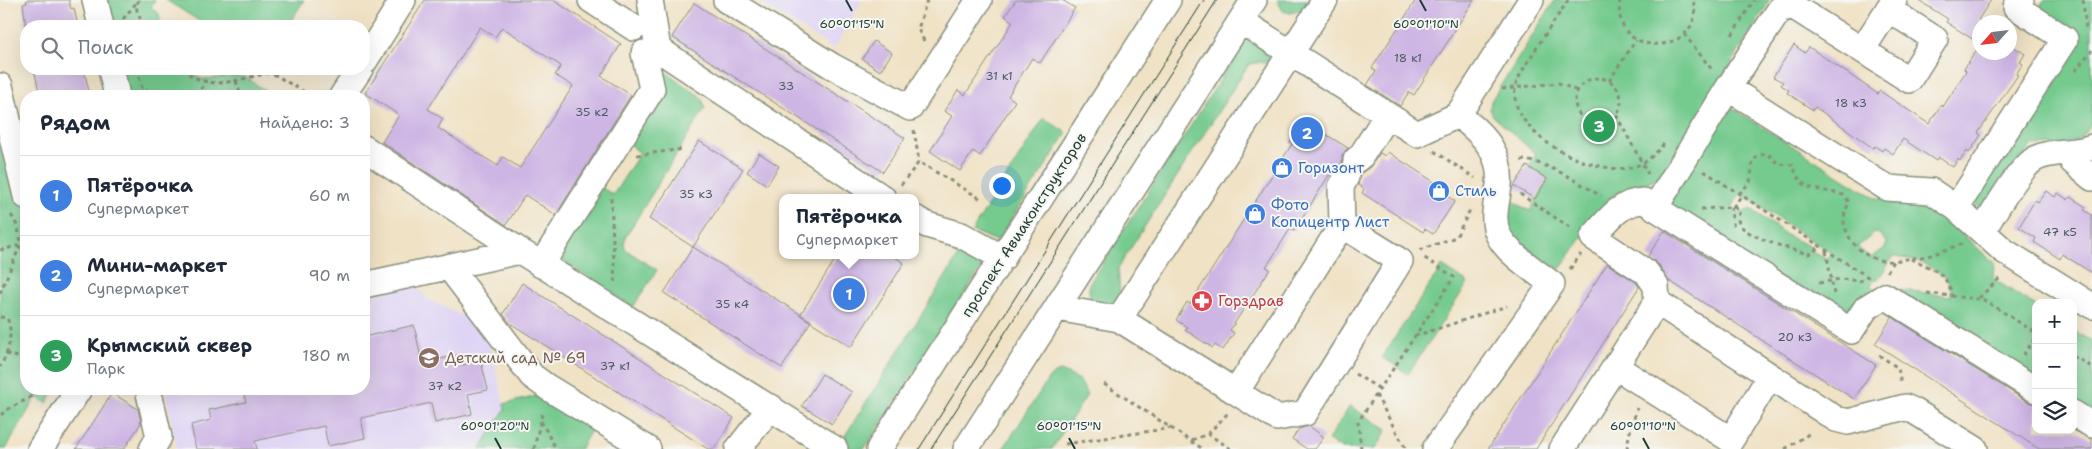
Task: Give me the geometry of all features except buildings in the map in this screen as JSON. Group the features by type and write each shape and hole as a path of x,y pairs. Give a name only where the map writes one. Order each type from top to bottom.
{"street":[{"path":"95,0 107,20"},
{"path":"370,52 403,0"},
{"path":"591,0 634,28"},
{"path":"650,0 658,49 890,194"},
{"path":"726,0 832,66 910,108 978,0"},
{"name":"проспект Авиаконструкторов","path":"879,449 1168,0"},
{"path":"966,449 1254,0"},
{"path":"1119,319 1325,0"},
{"path":"1241,21 1417,134 1458,115 1531,0"},
{"path":"1956,208 2065,39 2016,7 2021,0"},
{"path":"1655,208 1728,88 1780,9 1796,4 1862,50 1909,80 1935,39 1891,4 1862,50"},
{"path":"541,265 652,89 644,52"},
{"path":"113,75 116,90"},
{"path":"346,90 356,75"},
{"path":"0,86 20,171"},
{"path":"1728,88 1887,188 1932,191 1956,208 1976,235 2092,306"},
{"path":"1236,392 1342,225 1341,187 1387,115"},
{"path":"1435,449 1552,284 1508,248 1498,235 1494,216 1499,187 1496,160 1488,142 1477,129 1458,115"},
{"path":"1976,235 2026,165 2048,154 2082,150"},
{"path":"2082,150 2073,162 2092,178"},
{"path":"370,152 541,265 771,407 835,449"},
{"path":"1562,449 1657,302 1656,286 1644,271 1594,237 1621,208 1633,201 1644,201 1851,331 1866,308 1885,296 2034,389"},
{"path":"919,220 928,225 961,235 1003,258"},
{"path":"1057,308 1119,319 1277,418 1305,413 1400,261 1342,225"},
{"path":"370,284 520,251"},
{"path":"449,267 541,389 648,449"},
{"path":"1657,302 1836,418 1848,422 1905,407 1975,449"},
{"path":"1616,367 1731,440 1770,376"},
{"path":"40,449 75,395"},
{"path":"149,395 159,437 152,449"},
{"path":"738,449 771,407"},
{"path":"2077,416 2092,425"}],"path":[{"path":"927,0 918,29 936,66"},
{"path":"1568,0 1515,88 1518,106 1526,123 1544,140 1567,154 1590,164 1610,168 1629,168 1643,163"},
{"path":"1620,0 1618,8 1621,21 1627,32 1636,40 1656,46 1675,41 1684,34 1694,15 1694,0"},
{"path":"116,20 138,1"},
{"path":"138,1 137,12 142,20"},
{"path":"1684,34 1710,70 1723,78 1728,88"},
{"path":"1609,81 1636,40"},
{"path":"139,75 142,88 146,90"},
{"path":"190,75 206,82 236,81 263,75"},
{"path":"275,75 301,90"},
{"path":"1595,78 1609,81 1620,92 1620,108 1616,115 1604,123 1596,123 1583,118 1576,105 1577,91 1588,80 1595,78"},
{"path":"236,81 239,90"},
{"path":"198,90 206,82"},
{"path":"1515,88 1558,83 1577,91"},
{"path":"910,108 919,162 983,200"},
{"path":"1616,115 1652,180 1655,208"},
{"path":"639,155 684,149"},
{"path":"1819,245 1814,253 1808,254 1764,240 1741,226 1738,218 1740,211 1733,207 1750,182 1753,161 1759,154 1768,154 1779,164 1793,165 1800,182 1804,186 1845,196 1849,202 1844,220 1846,230 1859,249 1872,259 1883,262 1910,259 1940,252 1976,235"},
{"path":"1686,158 1875,282 1832,280"},
{"path":"1496,160 1528,160 1563,174 1621,208"},
{"path":"890,194 919,162"},
{"path":"611,193 617,312"},
{"path":"1361,449 1358,422 1454,278 1414,252 1456,237 1473,205 1494,216"},
{"path":"5,209 15,220 20,242"},
{"path":"0,250 20,246"},
{"path":"0,293 20,248"},
{"path":"1826,250 1828,259"},
{"path":"1910,259 1931,267 1940,273 1948,282 1952,296"},
{"path":"1980,298 2018,259"},
{"path":"1884,276 1894,261"},
{"path":"1922,293 1980,298 2032,330"},
{"path":"0,317 7,318 10,325 6,354 0,367"},
{"path":"6,354 20,358"},
{"path":"1879,355 1898,368 1905,407"},
{"path":"2077,358 2092,367"},
{"path":"1104,384 1203,449"},
{"path":"1627,449 1636,413 1646,386"},
{"path":"534,449 541,418 541,389"},
{"path":"0,415 5,410 22,404 33,395"},
{"path":"1376,395 1406,449"},
{"path":"541,418 556,449"},
{"path":"1785,449 1836,418"},
{"path":"1065,444 1172,428"},
{"path":"1191,441 1208,434 1231,449"}],"shaded area":[{"path":"756,0 862,0 834,49"},
{"name":"Детский сад № 69","path":"414,285 428,299 487,328 505,409 480,449 177,449 166,395 370,395 370,295"}],"green space":[{"path":"104,0 155,0 151,7 159,14 160,20 108,20"},
{"path":"166,0 304,0 292,20 198,20"},
{"path":"1277,0 1310,0 1304,10 1290,13 1283,11"},
{"path":"1555,0 1770,0 1663,176 1613,195 1559,270 1526,248 1506,227 1505,217 1508,203 1514,202 1530,211 1549,179 1529,166 1536,154 1493,116 1490,109 1491,101"},
{"path":"2044,0 2092,0 2092,123 2083,137 2066,145 2031,146 1987,211 1969,201 2075,35 2037,11"},
{"path":"1251,39 1268,49 1270,61 1249,64 1118,268 1120,295 1104,306 1094,303 1089,292 1089,284 1244,43"},
{"path":"651,61 702,98 705,108 626,236 624,244 626,250 657,270 633,307 557,257 601,187 613,195 640,153 628,143"},
{"path":"121,75 196,75 202,79 244,76 264,90 125,90"},
{"path":"0,105 20,188 20,395 51,395 47,403 36,397 6,449 0,449"},
{"path":"1729,106 1875,198 1926,201 1994,263 1993,279 2032,303 2032,382 1887,292 1864,306 1852,326 1674,213 1668,206","holes":["1741,194 1831,253 1828,259 1813,253 1813,248 1788,236 1751,209 1740,212 1731,207","1875,233 1879,234 1887,243 1885,248 1871,258 1857,247","1894,256 1919,262 1939,273 1949,283 1951,296 1885,288 1880,292 1871,287 1873,280 1878,279"]},
{"path":"1044,118 1067,133 997,241 972,231"},
{"path":"964,247 986,260 865,448 852,449 841,442"},
{"path":"1442,266 1468,283 1408,374 1382,357"},
{"path":"2077,333 2092,342 2092,419 2077,410"},
{"path":"1061,371 1080,380 1087,395 1052,449 1003,449 1049,378 1054,373"},
{"path":"549,393 596,422 580,449 480,449 505,409 504,404"},
{"path":"1350,406 1387,430 1375,449 1342,449 1328,440"}],"tram line":[{"path":"919,449 1204,0"},
{"path":"931,449 1217,0"}],"place":[{"name":"Крымский сквер","path":"1599,126"},
{"name":"Мини-маркет","path":"1307,133"},
{"name":"Горизонт","path":"1282,168"},
{"name":"Стиль","path":"1439,191"},
{"name":"Фото Копицентр Лист","path":"1255,214"},
{"name":"Пятёрочка","path":"849,294"},
{"name":"Горздрав","path":"1202,301"},
{"name":"Детский сад № 69","path":"429,358"}]}
